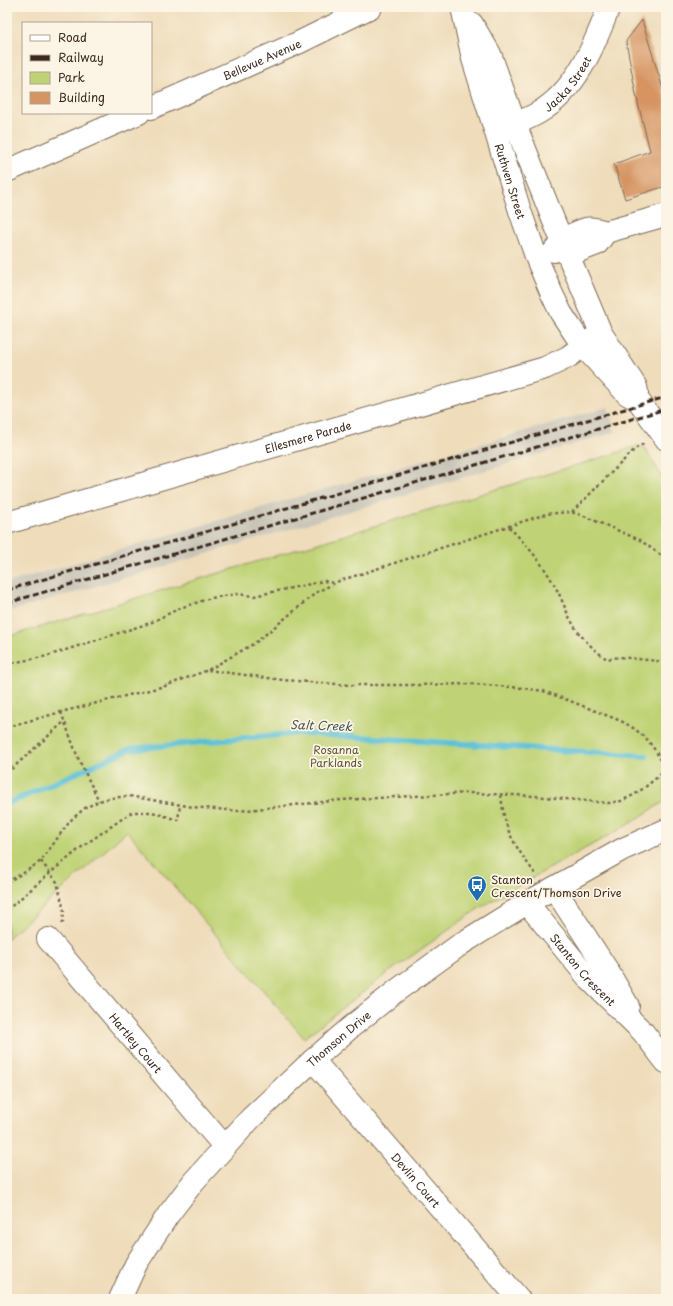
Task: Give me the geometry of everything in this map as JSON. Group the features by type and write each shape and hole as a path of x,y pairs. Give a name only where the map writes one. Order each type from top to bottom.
{"street":[{"name":"Bellevue Avenue","path":"152,108 300,42 371,7"},
{"name":"Jacka Street","path":"505,128 538,113 551,104 572,81 591,51 609,7"},
{"path":"7,171 137,114"},
{"name":"Ruthven Street","path":"505,128 564,247 601,333 636,387 638,400"},
{"name":"Ruthven Street","path":"505,128 520,211 537,259 551,292 562,313 583,346 627,394 638,400"},
{"path":"537,259 564,247 569,236 582,230 592,227 606,232 666,215"},
{"name":"Ellesmere Parade","path":"7,523 545,368 558,362 601,333"},
{"path":"638,400 666,439"},
{"name":"Thomson Drive","path":"623,849 666,816"},
{"name":"Thomson Drive","path":"120,1299 136,1264 168,1215 194,1181 224,1146 251,1118 351,1026 460,944 527,903 623,849 666,830"},
{"name":"Stanton Crescent","path":"551,890 606,968 643,1032 666,1062"},
{"name":"Stanton Crescent","path":"527,903 590,980 643,1032"},
{"name":"Hartley Court","path":"48,939 224,1146"},
{"name":"Devlin Court","path":"313,1060 519,1299"}],"path":[{"path":"571,512 635,449 644,444"},
{"path":"7,727 165,686 208,670 255,643 317,592 334,583 546,514 571,512 584,516 640,540 666,559"},
{"path":"508,527 525,543 541,564 556,587 573,626 594,650 607,659 620,657 666,662"},
{"path":"7,664 47,656 150,623 180,608 210,598 237,594 254,596 324,581 334,583"},
{"path":"7,882 41,861 72,819 85,808 99,801 110,798 129,796 193,807 238,811 356,799 468,793 535,796 608,803 621,801 634,795 666,770 653,746 644,735 634,727 621,720 543,692 523,688 474,684 413,686 350,685 283,680 208,670"},
{"path":"61,712 78,758 99,801"},
{"path":"7,773 65,721"},
{"path":"501,794 505,821 510,834 522,855 551,890"},
{"path":"7,910 50,872 83,846 132,812 152,812 178,820 180,805"},
{"path":"41,861 57,882 64,911 63,922 48,939"}],"shaded area":[{"path":"608,407 615,432 7,612 7,583"}],"green space":[{"name":"Rosanna Parklands","path":"637,446 644,447 666,484 665,801 626,826 478,909 385,975 304,1038 127,831 7,939 7,637"}],"building":[{"path":"642,20 666,99 666,186 625,199 614,164 650,151 636,95 626,41"}],"waterway":[{"name":"Salt Creek","path":"7,804 130,749 300,733 646,756"}],"railway":[{"path":"7,590 666,397"},
{"path":"7,603 666,409"}],"place":[{"name":"Stanton Crescent/Thomson Drive","path":"477,902"}]}
